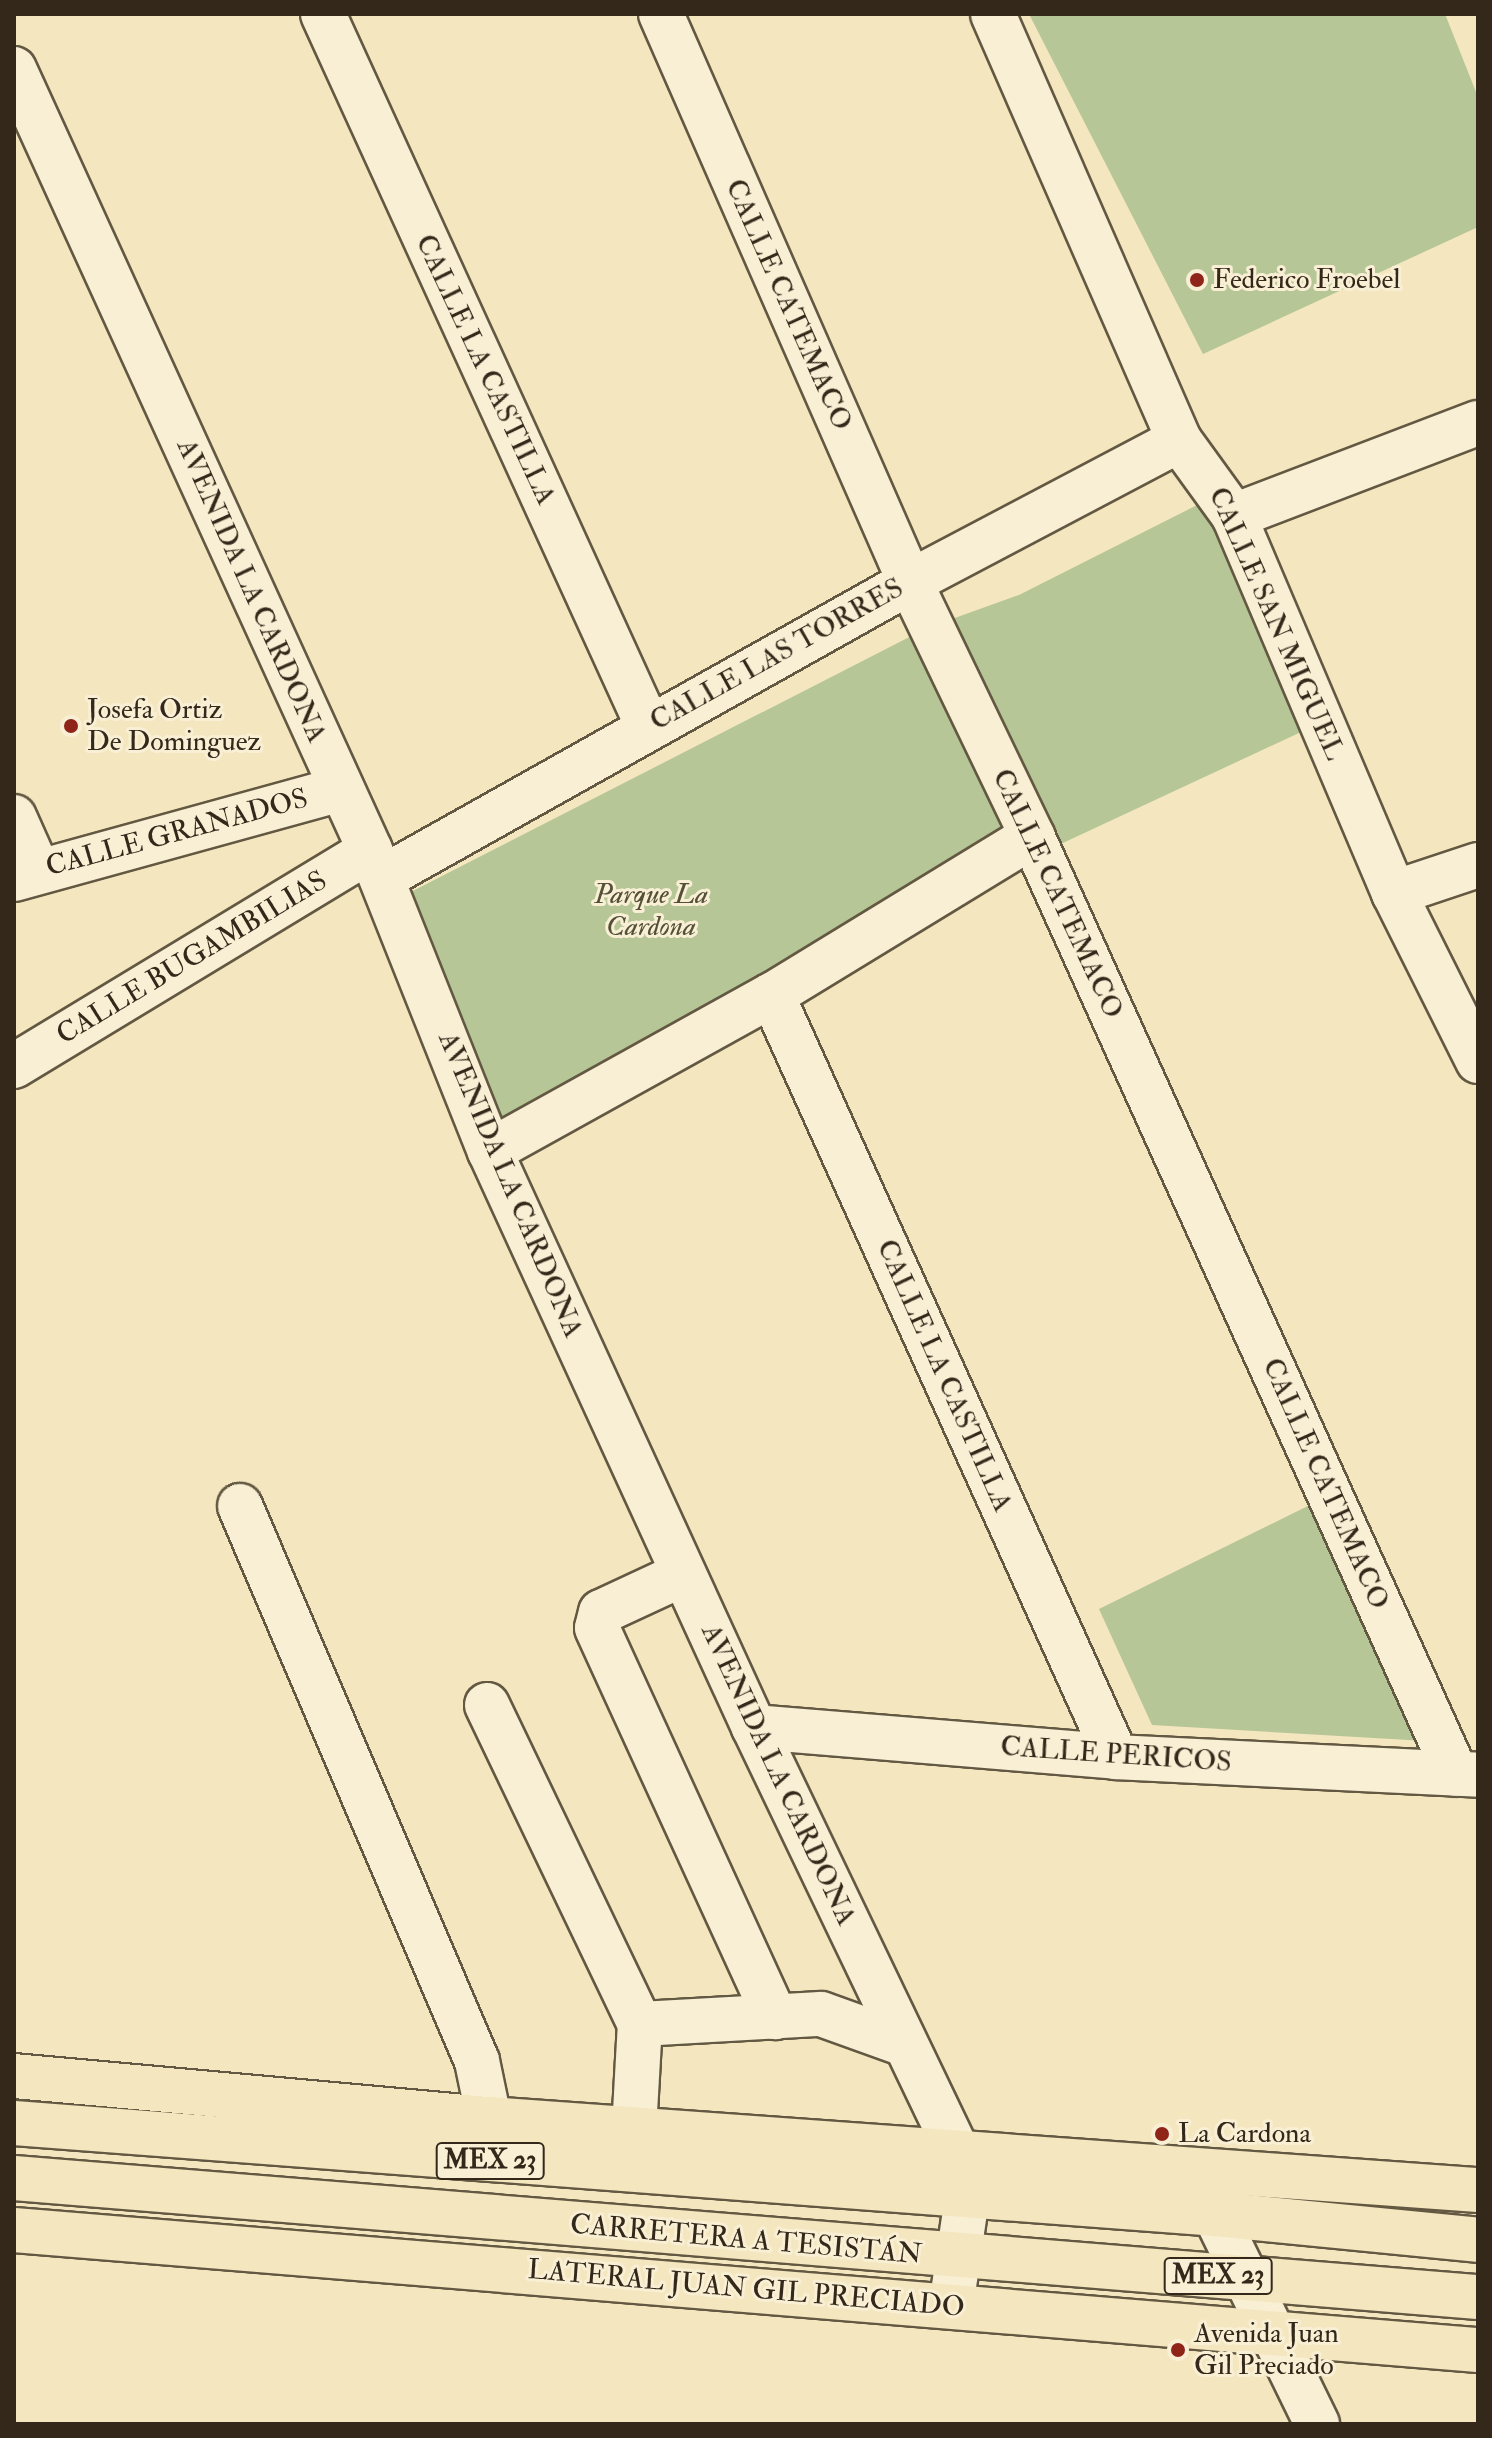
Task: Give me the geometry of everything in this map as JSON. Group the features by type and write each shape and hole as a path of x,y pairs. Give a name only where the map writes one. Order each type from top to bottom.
{"main road":[{"path":"14,2076 489,2119 1478,2190"},
{"name":"CARRETERA A TESISTÁN","path":"14,2123 967,2198 1215,2214 1478,2240"},
{"name":"CARRETERA A TESISTÁN","path":"14,2178 958,2258 1478,2297"},
{"name":"LATERAL JUAN GIL PRECIADO","path":"14,2230 1478,2350"}],"street":[{"name":"CALLE LA CASTILLA","path":"323,14 648,726"},
{"name":"CALLE CATEMACO","path":"661,14 910,582 1032,836 1467,1774"},
{"name":"CALLE SAN MIGUEL","path":"993,14 1179,440 1234,516 1394,893 1478,1061"},
{"name":"AVENIDA LA CARDONA","path":"14,69 376,864 490,1151 754,1727 958,2153 967,2198 951,2306"},
{"path":"1234,516 1478,423"},
{"name":"CALLE LAS TORRES","path":"376,864 648,726 910,582 1179,440"},
{"name":"CALLE GRANADOS","path":"26,875 341,789"},
{"path":"14,817 26,875"},
{"path":"490,1151 772,995 1032,836"},
{"name":"CALLE BUGAMBILIAS","path":"14,1066 376,864"},
{"path":"1394,893 1478,865"},
{"name":"CALLE LA CASTILLA","path":"772,995 1116,1757"},
{"path":"240,1506 477,2061 489,2119"},
{"path":"683,1574 601,1612 597,1628 775,2017"},
{"path":"487,1705 640,2024 634,2130"},
{"name":"CALLE PERICOS","path":"754,1727 1116,1757 1467,1774"},
{"path":"640,2024 821,2014 905,2044"},
{"path":"1193,2169 1277,2333 1317,2424"}],"green space":[{"path":"1029,14 1445,14 1478,97 1478,227 1203,354"},
{"name":"Parque La Cardona","path":"1213,497 1316,725 1050,849 488,1137 403,896 927,628 1019,595"},
{"path":"1322,1499 1426,1741 1152,1725 1099,1609"}],"place":[{"name":"Federico Froebel","path":"1197,280"},
{"name":"Josefa Ortiz De Dominguez","path":"71,726"},
{"name":"La Cardona","path":"1162,2134"},
{"name":"Avenida Juan Gil Preciado","path":"1178,2350"}]}
